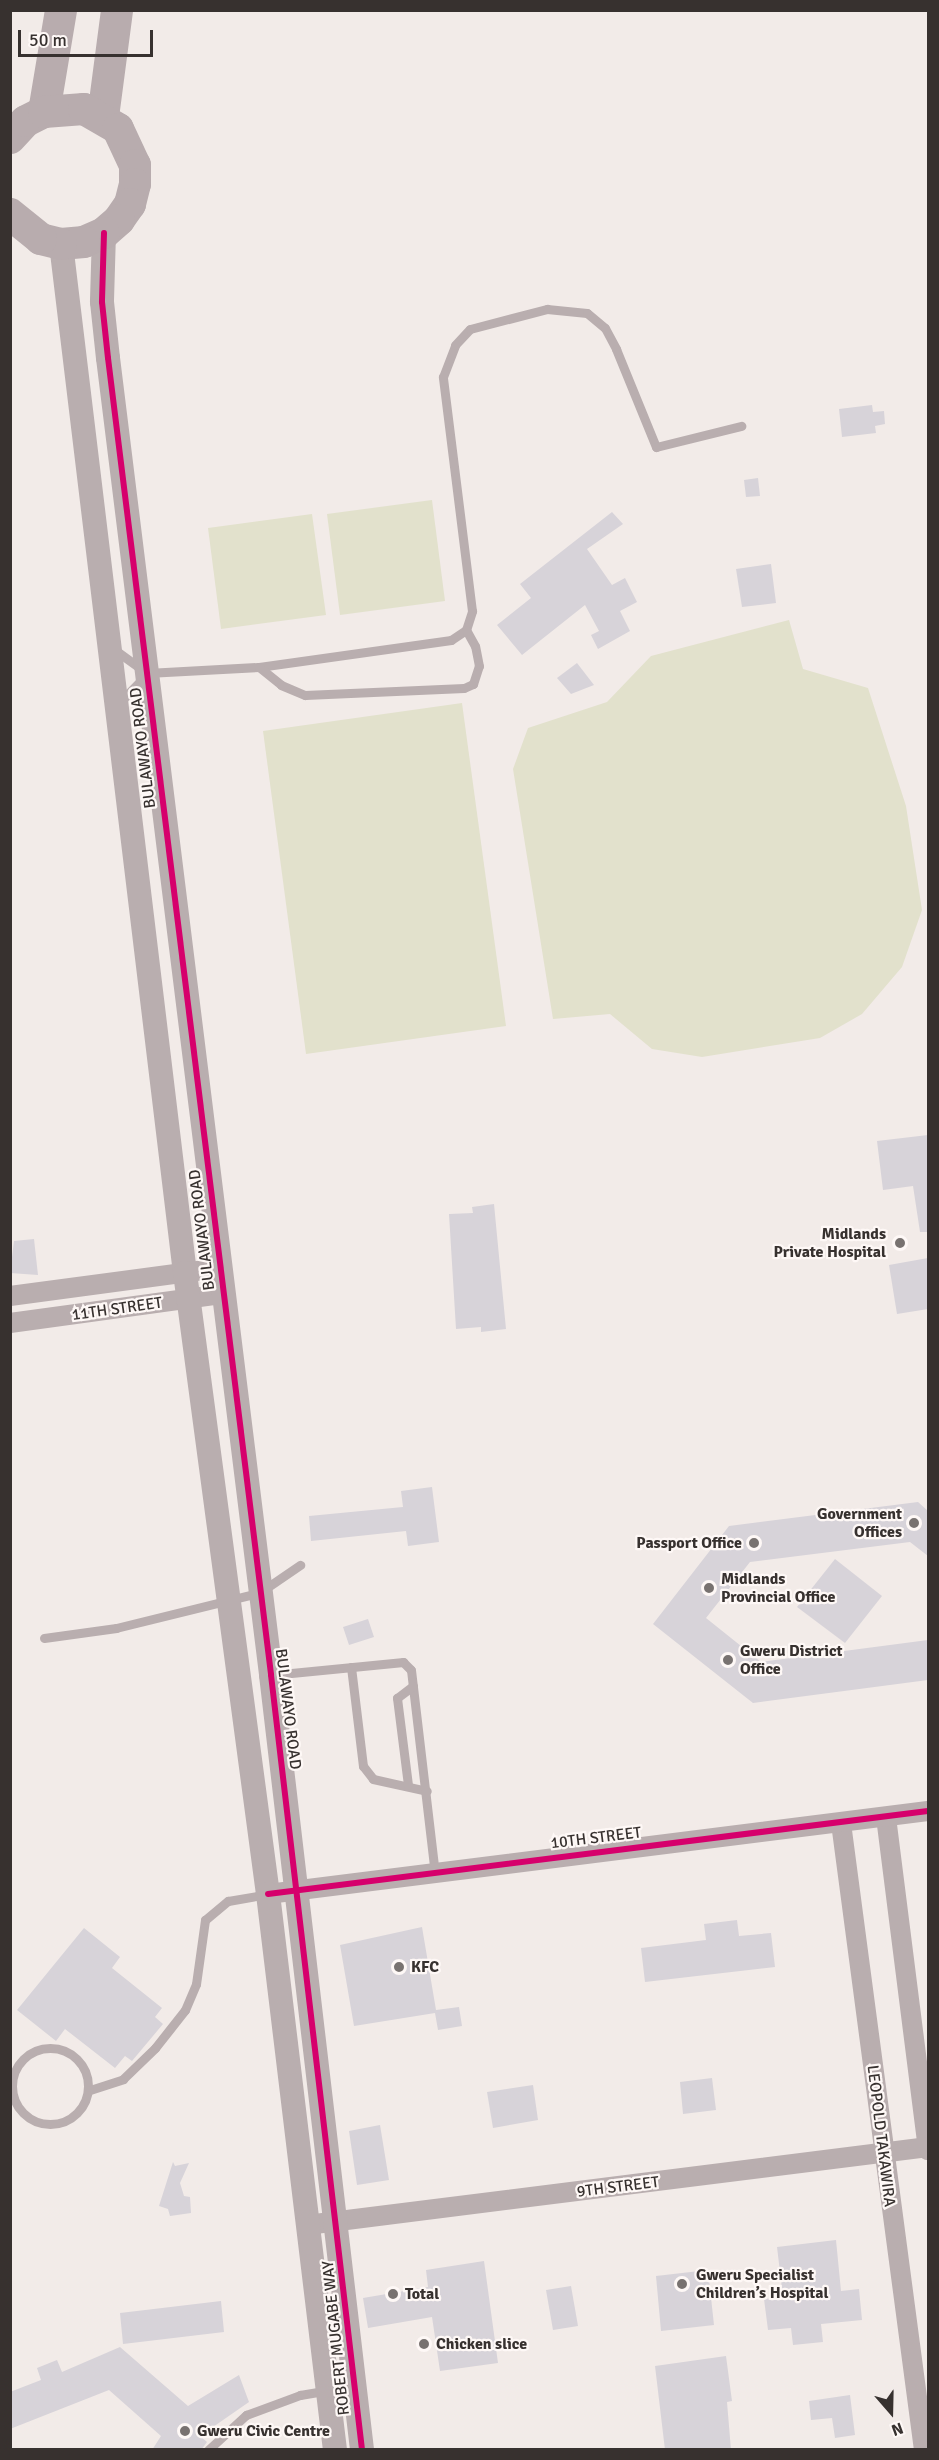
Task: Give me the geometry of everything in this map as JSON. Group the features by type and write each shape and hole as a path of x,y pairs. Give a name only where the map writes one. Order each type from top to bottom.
{"highway":[{"path":"44,112 61,10"},
{"path":"103,117 117,10"},
{"path":"10,138 26,122 44,112 84,109 103,117 118,129 135,165 130,204 104,233 84,242 61,244 41,239 15,225"}],"street":[{"name":"BULAWAYO ROAD","path":"104,233 102,302 108,357 337,2223"},
{"name":"BULAWAYO ROAD","path":"61,244 185,1273 226,1599 268,1894 307,2225"},
{"path":"74,365 108,357"},
{"name":"11TH STREET","path":"10,1296 220,1268"},
{"name":"11TH STREET","path":"10,1323 223,1294"},
{"name":"10TH STREET","path":"268,1894 928,1811"},
{"path":"886,1817 928,2148"},
{"name":"LEOPOLD TAKAWIRA","path":"841,1823 882,2152 924,2450"},
{"name":"9TH STREET","path":"307,2225 928,2148"},
{"name":"ROBERT MUGABE WAY","path":"337,2223 362,2450"},
{"name":"ROBERT MUGABE WAY","path":"307,2225 335,2450"}],"lane":[{"path":"108,643 129,663 147,673 259,667 451,640 466,630 472,611 443,377 455,345 470,329 547,309 587,313 605,328 656,447 741,426"},
{"path":"259,667 281,685 305,695 464,688 472,684 479,666 476,646 466,630"},
{"path":"116,706 147,673"},
{"path":"44,1638 116,1628 226,1599 259,1593 300,1565"},
{"path":"271,1676 403,1662 411,1670 435,1872"},
{"path":"351,1667 363,1766 373,1779 427,1791"},
{"path":"408,1785 397,1698 413,1686"},
{"path":"90,2090 83,2064 61,2048 34,2051 15,2070 12,2097 28,2118 54,2125 78,2114 90,2090 123,2079 155,2048 185,2010 196,1984 205,1920 228,1901 268,1894"},
{"path":"208,2450 246,2415 300,2396 355,2386"}],"green space":[{"path":"432,500 445,601 340,615 327,514"},
{"path":"312,514 326,615 221,629 208,528"},
{"path":"789,620 803,669 868,688 906,806 922,910 902,967 862,1014 820,1038 702,1057 652,1049 610,1014 553,1019 513,769 528,728 607,702 651,656"},
{"path":"462,703 506,1026 306,1054 263,731"}],"building":[{"path":"872,405 873,412 884,411 885,424 875,426 876,433 842,437 839,409"},
{"path":"758,478 760,496 746,497 744,480"},
{"path":"612,512 623,524 587,549 612,585 625,578 637,602 620,611 630,631 598,649 591,635 599,631 585,605 522,655 497,625 531,598 520,584"},
{"path":"771,564 776,603 742,607 736,569"},
{"path":"577,663 594,685 571,694 557,678"},
{"path":"928,1135 928,1232 920,1232 913,1186 883,1190 877,1141"},
{"path":"494,1204 506,1329 481,1332 481,1327 456,1329 449,1214 473,1213 472,1207"},
{"path":"34,1239 38,1275 10,1273 14,1241"},
{"path":"928,1258 928,1309 897,1314 889,1265"},
{"path":"432,1487 439,1542 408,1546 406,1531 311,1541 309,1516 403,1507 401,1491"},
{"path":"918,1502 928,1511 928,1556 910,1542 750,1562 706,1618 761,1662 928,1640 928,1680 753,1703 653,1624 729,1526"},
{"path":"835,1559 882,1596 845,1643 797,1607"},
{"path":"368,1619 374,1637 349,1645 343,1627"},
{"path":"737,1920 739,1936 771,1933 775,1967 645,1982 641,1948 706,1940 704,1924"},
{"path":"422,1927 436,2010 459,2007 462,2026 438,2030 435,2013 354,2026 340,1945"},
{"path":"84,1928 120,1957 112,1968 162,2008 155,2017 163,2024 132,2061 125,2056 115,2068 65,2029 56,2041 17,2010"},
{"path":"712,2078 716,2110 683,2114 680,2082"},
{"path":"533,2085 538,2120 493,2128 487,2092"},
{"path":"380,2125 389,2180 357,2185 349,2131"},
{"path":"173,2162 175,2166 189,2163 180,2183 184,2196 190,2197 191,2213 170,2216 168,2209 159,2206"},
{"path":"836,2240 841,2291 859,2289 862,2320 821,2324 823,2342 793,2345 791,2328 768,2330 764,2299 783,2297 777,2247"},
{"path":"484,2261 498,2363 440,2371 432,2317 368,2328 363,2298 428,2287 426,2270"},
{"path":"708,2270 714,2325 661,2331 656,2276"},
{"path":"571,2286 578,2326 553,2330 546,2290"},
{"path":"221,2301 224,2332 123,2344 120,2313"},
{"path":"120,2347 188,2406 239,2375 249,2402 200,2436 207,2442 201,2450 152,2450 161,2436 109,2390 10,2429 10,2392 41,2380 37,2368 57,2360 62,2372"},
{"path":"726,2356 732,2401 727,2402 731,2450 665,2450 655,2366"},
{"path":"850,2395 855,2435 835,2438 832,2418 811,2420 809,2401"}],"cycle path":[{"path":"104,233 102,302 108,358 271,1675 362,2450"},
{"path":"268,1894 928,1811"}],"place":[{"name":"Midlands Private Hospital","path":"900,1243"},
{"name":"Government Offices","path":"914,1523"},
{"name":"Passport Office","path":"754,1543"},
{"name":"Midlands Provincial Office","path":"709,1588"},
{"name":"Gweru District Office","path":"728,1660"},
{"name":"KFC","path":"399,1967"},
{"name":"Gweru Specialist Children’s Hospital","path":"682,2284"},
{"name":"Total","path":"393,2294"},
{"name":"Chicken slice","path":"424,2344"},
{"name":"Gweru Civic Centre","path":"185,2431"}]}
